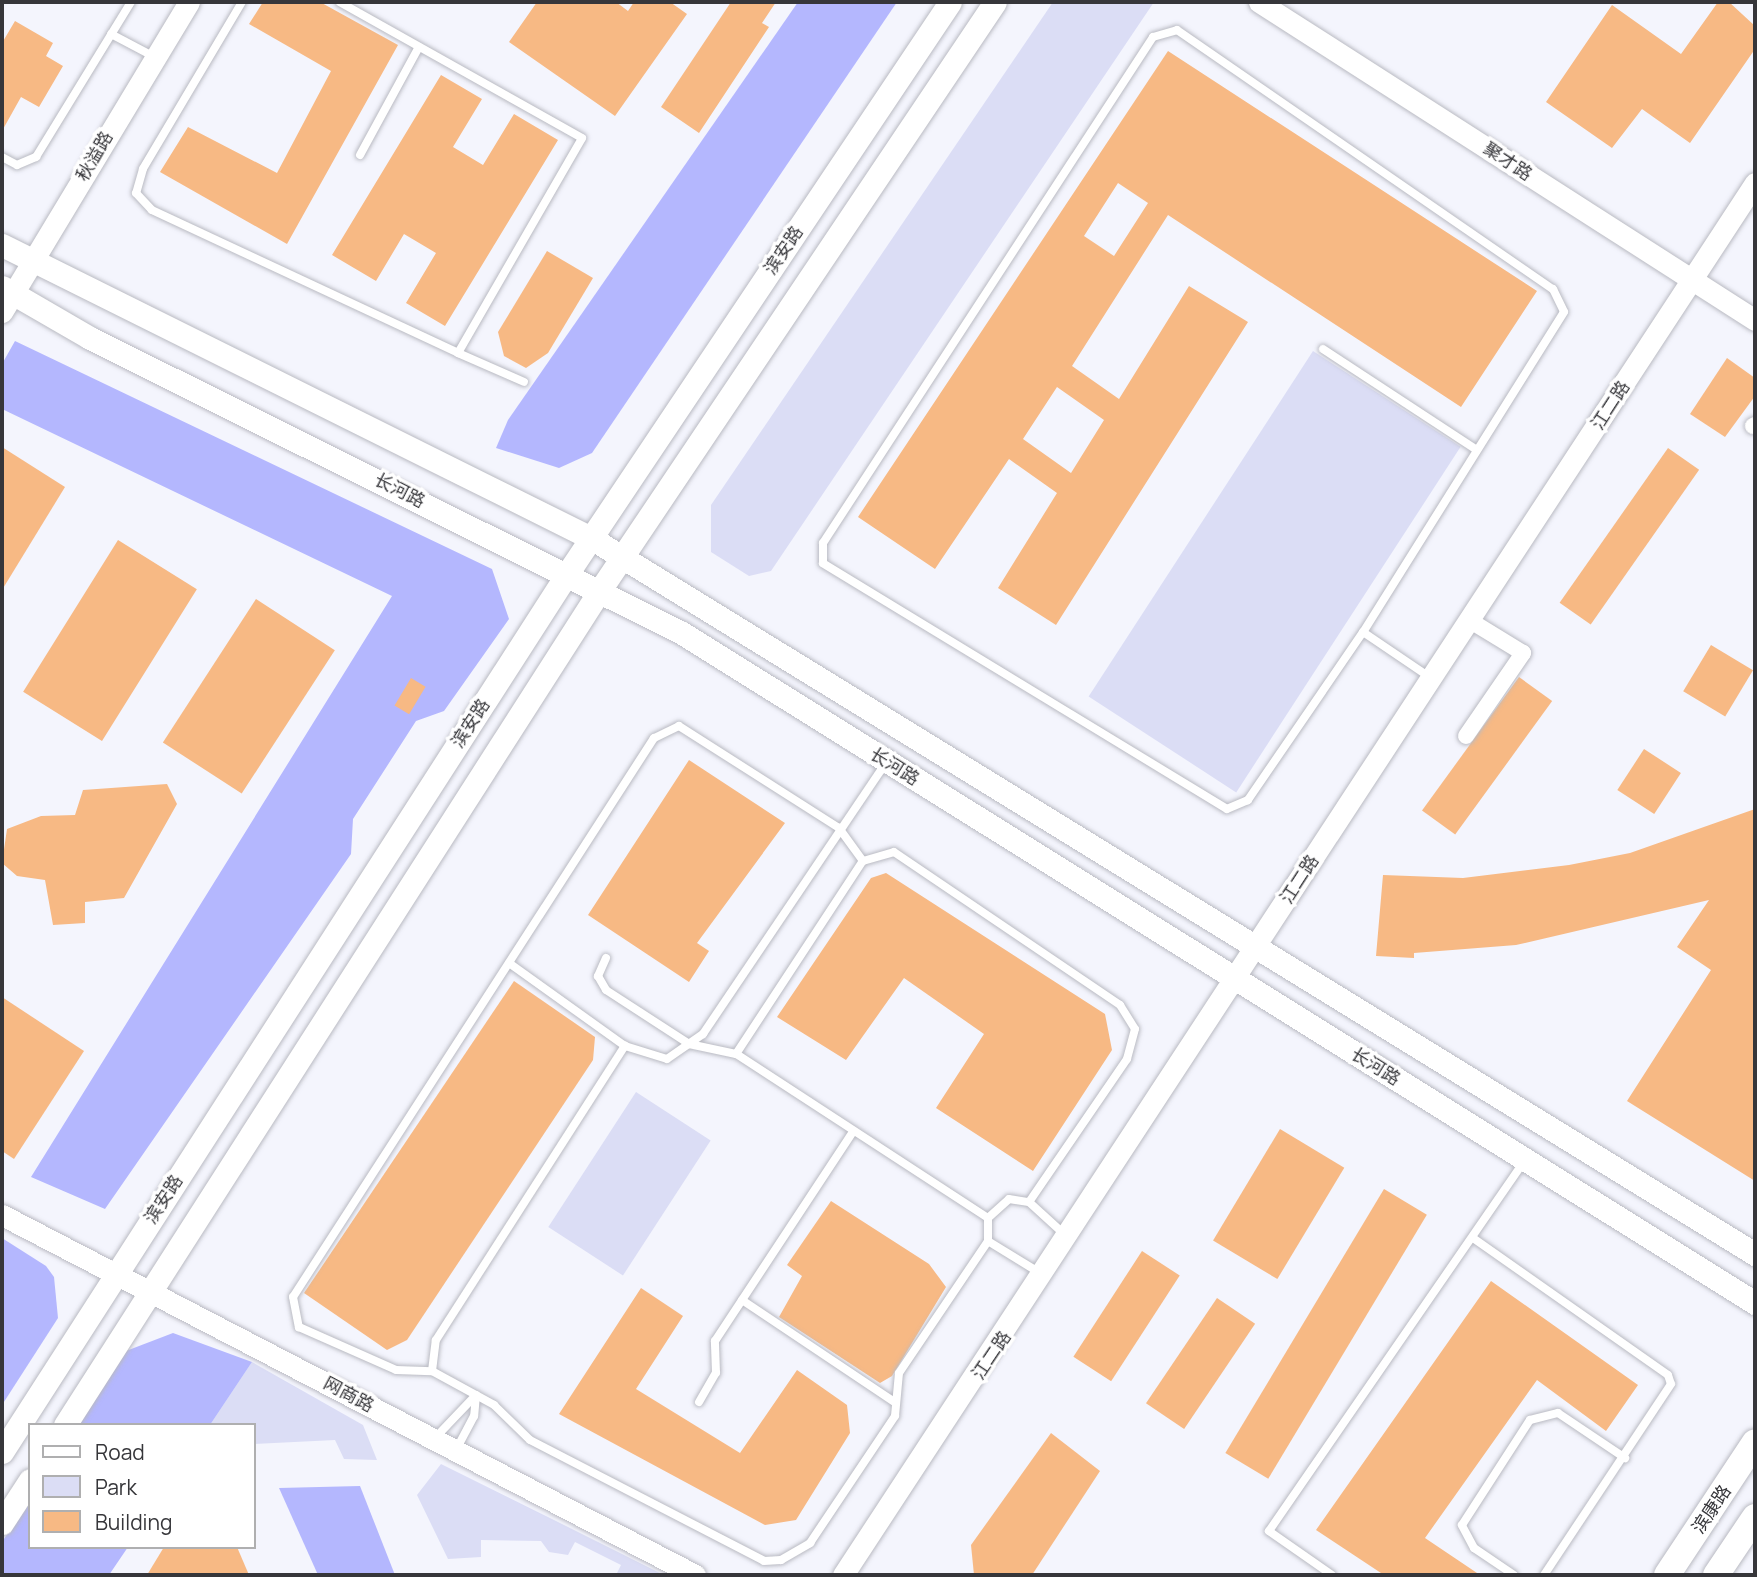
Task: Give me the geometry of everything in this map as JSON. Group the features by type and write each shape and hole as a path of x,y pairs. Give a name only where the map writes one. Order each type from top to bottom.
{"main road":[{"name":"滨安路","path":"2,1452 114,1272 567,574 950,2"},
{"path":"66,1423 622,556 995,2"},
{"name":"长河路","path":"2,245 591,538 1253,950 1755,1254"},
{"name":"长河路","path":"8,289 90,338 600,590 887,761 1755,1303"},
{"name":"滨康路","path":"1667,1575 1755,1442"},
{"path":"2,1523 28,1483"},
{"path":"1716,1575 1755,1517"}],"street":[{"name":"秋溢路","path":"2,312 8,289 33,260 152,55 188,2"},
{"name":"聚才路","path":"1259,2 1755,320"},
{"name":"江二路","path":"843,1575 1045,1275 1237,979 1253,950 1755,183"},
{"path":"1466,736 1523,653 1469,620"},
{"name":"网商路","path":"2,1215 152,1290 695,1575"}],"lane":[{"path":"2,157 17,165 36,157 131,2"},
{"path":"242,2 143,169 136,193 152,210 524,382"},
{"path":"340,2 582,138 458,353"},
{"path":"1177,30 1553,289 1564,312 1363,632 1248,800 1227,809 823,563 823,543 1153,37 1177,30"},
{"path":"111,34 152,55"},
{"path":"360,155 419,47"},
{"path":"1323,349 1477,450"},
{"path":"1363,632 1431,678"},
{"path":"863,861 839,828 679,726 654,737 293,1297 299,1327 396,1370 432,1371 476,1395 530,1440 764,1561 781,1560 810,1543 895,1416 899,1373 988,1241 988,1217 1009,1199 1030,1202 1068,1238"},
{"path":"509,963 625,1046 667,1059 703,1034 839,828 887,761"},
{"path":"736,1054 863,861 894,852 1120,1005 1135,1029 1127,1059 1030,1202"},
{"path":"606,958 598,976 606,990 689,1044 736,1054 988,1217"},
{"path":"432,1371 436,1340 625,1046"},
{"path":"699,1402 716,1373 715,1341 853,1132"},
{"path":"1332,1575 1269,1531 1526,1160"},
{"path":"1473,1238 1668,1375 1669,1395 1544,1575"},
{"path":"988,1241 1010,1260 1045,1275"},
{"path":"742,1300 896,1403"},
{"path":"434,1439 476,1395"},
{"path":"456,1450 474,1416 476,1395"},
{"path":"1514,1575 1474,1548 1462,1525 1531,1420 1559,1413 1625,1458"}],"green space":[{"path":"1053,2 1154,2 771,571 749,576 711,552 711,505"},
{"path":"1313,351 1461,447 1236,792 1089,697"},
{"path":"636,1092 711,1140 623,1275 548,1227"},
{"path":"252,1362 363,1425 377,1460 344,1459 335,1440 256,1444 256,1423 211,1423"},
{"path":"441,1464 664,1575 616,1575 621,1565 575,1542 568,1555 549,1552 541,1541 481,1540 481,1557 448,1559 417,1495"}],"shaded area":[{"path":"798,2 897,2 592,453 559,468 496,448 508,420"},
{"path":"15,341 492,569 509,619 444,711 416,721 353,819 351,854 105,1209 31,1177 392,596 2,409 2,364"},
{"path":"2,1238 46,1266 54,1277 58,1318 2,1405"},
{"path":"173,1333 252,1362 211,1423 79,1423 126,1351"},
{"path":"360,1486 395,1575 318,1575 279,1488"},
{"path":"28,1502 28,1549 127,1549 109,1575 2,1575 2,1542"}],"building":[{"path":"263,2 320,2 398,45 287,244 160,172 188,127 277,173 331,71 249,24"},
{"path":"537,2 616,2 628,11 634,2 670,2 687,14 615,116 509,42"},
{"path":"731,2 776,2 762,23 769,27 699,133 661,107"},
{"path":"1718,2 1729,2 1755,26 1755,49 1690,143 1642,109 1612,148 1546,102 1612,5 1681,54"},
{"path":"15,21 53,43 46,56 63,66 39,107 21,97 2,131 2,43"},
{"path":"1168,51 1537,291 1461,407 1168,215 1072,366 1119,399 1189,286 1248,322 1056,625 998,588 1057,493 1009,459 935,569 858,517","holes":["1118,183 1148,203 1114,256 1084,236","1057,387 1104,420 1071,473 1023,439"]},
{"path":"441,75 482,99 453,147 483,165 514,114 558,140 445,326 406,303 436,253 404,234 376,281 332,255"},
{"path":"547,251 593,278 548,353 526,368 504,356 498,332"},
{"path":"1727,358 1755,378 1755,396 1725,437 1690,414"},
{"path":"2,447 65,487 2,590"},
{"path":"1668,448 1699,470 1591,625 1560,603"},
{"path":"118,540 197,589 102,741 23,692"},
{"path":"256,599 335,650 242,794 163,742"},
{"path":"1711,645 1753,670 1725,717 1683,691"},
{"path":"1519,677 1552,701 1455,835 1422,810"},
{"path":"411,678 426,687 409,714 395,705"},
{"path":"1644,749 1681,773 1654,814 1617,790"},
{"path":"689,760 785,823 697,943 709,951 689,982 588,915"},
{"path":"167,784 177,804 124,898 85,902 85,923 53,925 45,880 17,876 2,863 7,829 41,816 75,815 83,790"},
{"path":"1755,809 1755,1181 1627,1101 1711,970 1677,947 1709,900 1516,945 1414,953 1414,958 1376,956 1383,875 1463,878 1569,865 1630,853"},
{"path":"886,873 1105,1014 1112,1050 1033,1171 936,1108 984,1034 904,978 846,1060 777,1017 871,878"},
{"path":"514,981 595,1037 593,1060 407,1340 387,1350 304,1293"},
{"path":"2,997 84,1051 14,1159 2,1151"},
{"path":"1280,1129 1344,1168 1277,1279 1213,1240"},
{"path":"1384,1189 1427,1215 1268,1479 1225,1453"},
{"path":"831,1201 929,1264 946,1287 892,1376 880,1383 779,1317 802,1276 787,1265"},
{"path":"1142,1251 1180,1276 1111,1381 1073,1357"},
{"path":"1491,1281 1638,1385 1606,1431 1537,1380 1425,1538 1480,1575 1384,1575 1316,1530"},
{"path":"641,1288 683,1316 636,1389 740,1453 797,1370 847,1405 850,1433 796,1520 765,1525 559,1414"},
{"path":"1217,1298 1255,1324 1184,1429 1146,1403"},
{"path":"1051,1433 1100,1471 1032,1575 974,1575 971,1545"},
{"path":"163,1549 238,1549 249,1575 147,1575"}]}
